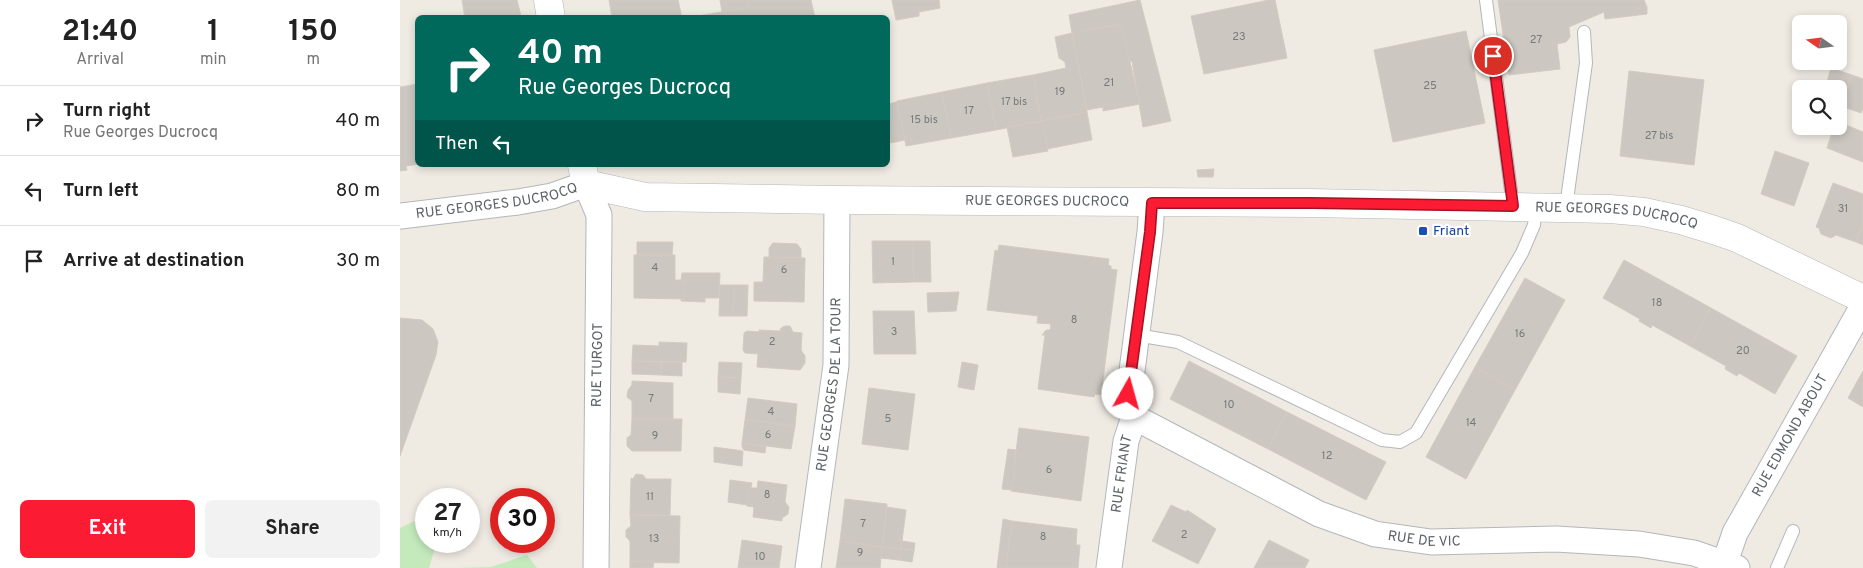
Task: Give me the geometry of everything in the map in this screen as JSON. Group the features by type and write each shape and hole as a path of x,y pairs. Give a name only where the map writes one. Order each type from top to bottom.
{"street":[{"path":"548,0 550,15"},
{"name":"RUE GEORGES DUCROCQ","path":"400,216 518,202 552,196 584,174 645,197 1310,203 1610,208 1644,212 1681,220 1737,238 1863,299"},
{"name":"RUE TURGOT","path":"584,174 599,215 600,225 596,568"},
{"name":"RUE GEORGES DE LA TOUR","path":"808,568 836,365 837,200"},
{"name":"RUE FRIANT","path":"1109,568 1126,440 1134,417 1128,394 1150,232 1152,203"},
{"name":"RUE EDMOND ABOUT","path":"1728,566 1735,533 1863,306"},
{"name":"RUE DE VIC","path":"1134,417 1319,514 1375,534 1431,542 1556,539 1639,544 1694,553 1728,566"}],"lane":[{"path":"1136,335 1178,342 1382,440 1400,442 1416,433 1522,253 1534,225 1524,207 1486,0"},
{"path":"1566,207 1586,63 1584,32"},
{"path":"1776,568 1793,531"}],"green space":[{"path":"415,521 415,553 434,553 429,568 400,568 400,528"},
{"path":"527,555 537,568 457,568 491,567"}],"building":[{"path":"462,0 517,0 521,15 464,15"},
{"path":"609,0 678,0 681,15 612,15"},
{"path":"720,0 748,0 749,7 722,12"},
{"path":"748,0 811,0 814,15 704,15 749,7"},
{"path":"892,0 939,0 940,8 919,12 919,16 896,20"},
{"path":"1140,0 1171,121 1143,127 1132,61 1129,62 1121,24 1072,33 1069,15"},
{"path":"1275,0 1287,58 1204,74 1191,16"},
{"path":"1498,0 1644,0 1647,14 1605,19 1604,12 1569,27 1570,37 1566,42 1557,44 1560,69 1509,75"},
{"path":"1121,24 1140,104 1103,111 1103,107 1087,110 1072,33"},
{"path":"1466,31 1485,123 1393,142 1374,50"},
{"path":"1072,33 1087,112 1041,121 1033,75 1066,68 1065,62 1059,58 1055,37"},
{"path":"1830,70 1852,75 1847,89 1847,80 1828,80"},
{"path":"1629,71 1704,80 1694,165 1620,156"},
{"path":"1033,75 1041,121 996,130 987,83"},
{"path":"1852,75 1863,79 1863,108 1861,113 1847,108 1847,89"},
{"path":"987,83 996,130 951,138 942,92"},
{"path":"415,84 415,164 406,166 407,170 400,171 400,87"},
{"path":"942,92 951,138 906,146 897,101"},
{"path":"897,102 905,140 891,143 890,136 890,104"},
{"path":"1087,112 1092,140 1047,149 1041,121"},
{"path":"1041,121 1048,151 1013,157 1007,127"},
{"path":"1847,125 1863,132 1863,162 1827,148 1831,135 1847,135"},
{"path":"1775,151 1809,163 1794,206 1761,194"},
{"path":"1214,169 1213,177 1198,177 1197,170"},
{"path":"1833,183 1863,194 1863,223 1856,242 1836,235 1831,238 1821,234 1819,228 1816,227"},
{"path":"1863,223 1863,245 1856,242"},
{"path":"872,241 913,241 914,282 873,283"},
{"path":"913,241 930,241 931,282 914,282"},
{"path":"637,242 673,242 672,255 637,255"},
{"path":"773,243 797,244 801,249 801,258 769,257 769,248"},
{"path":"999,245 1109,259 1108,265 1111,266 1111,269 1117,270 1101,395 1095,394 1094,397 1038,389 1045,335 1042,335 1046,330 1050,330 1051,324 1037,323 1038,316 987,310 995,250 998,251"},
{"path":"634,255 675,255 675,280 685,280 684,299 634,298"},
{"path":"764,257 805,258 804,302 754,301 754,282 763,282"},
{"path":"1624,260 1711,308 1690,346 1652,325 1651,328 1639,321 1640,319 1603,298"},
{"path":"682,273 720,273 719,298 705,298 705,302 681,301 681,299 684,299 685,280 681,280"},
{"path":"1525,278 1565,300 1515,390 1475,367"},
{"path":"720,285 734,285 733,316 719,316"},
{"path":"734,285 748,285 747,316 733,316"},
{"path":"959,292 956,311 928,312 927,293"},
{"path":"1711,308 1797,356 1775,394 1739,373 1737,376 1725,369 1726,366 1690,346"},
{"path":"873,311 914,311 916,354 874,354"},
{"path":"400,318 422,320 433,329 438,342 436,355 400,456"},
{"path":"785,326 790,326 793,332 802,333 801,350 805,356 805,363 800,370 757,367 758,354 745,353 743,350 744,333 747,331 759,332 759,330 780,331"},
{"path":"659,342 687,343 686,362 632,361 633,345 659,346"},
{"path":"632,361 661,362 661,375 632,374"},
{"path":"1189,361 1287,412 1268,449 1170,399"},
{"path":"661,362 682,362 682,376 661,375"},
{"path":"719,362 742,363 741,378 718,377"},
{"path":"962,362 978,365 974,390 958,387"},
{"path":"1475,367 1515,390 1466,479 1426,457"},
{"path":"1863,371 1863,407 1848,398"},
{"path":"718,377 741,378 740,394 718,392"},
{"path":"632,381 673,383 673,420 632,419 632,401 627,397"},
{"path":"869,388 915,394 908,450 862,444"},
{"path":"748,398 797,404 795,426 745,420"},
{"path":"1287,412 1386,462 1366,500 1268,449"},
{"path":"632,419 682,419 681,451 632,451 627,446 627,438 631,435"},
{"path":"745,420 795,426 791,449 742,443"},
{"path":"1019,428 1089,437 1081,501 1011,491"},
{"path":"742,443 766,446 765,453 744,450"},
{"path":"714,447 743,451 742,466 714,462"},
{"path":"1008,449 1016,450 1012,490 1002,489"},
{"path":"636,474 643,475 646,479 671,479 670,515 630,515 631,478 633,479"},
{"path":"730,480 752,483 747,505 728,502"},
{"path":"758,481 787,485 785,502 789,507 788,514 782,518 782,521 753,517 754,507 747,506 749,488 757,488"},
{"path":"845,499 887,504 882,547 840,541"},
{"path":"1171,505 1186,512 1187,510 1216,529 1198,564 1152,541"},
{"path":"887,507 906,510 901,549 882,547"},
{"path":"630,515 680,516 679,563 630,562 630,541 626,537 626,530 631,526"},
{"path":"1003,519 1012,521 1006,568 997,568"},
{"path":"1012,521 1077,529 1076,545 1080,545 1078,568 1006,568"},
{"path":"742,540 782,546 779,568 738,568"},
{"path":"1269,540 1309,560 1305,568 1254,568"},
{"path":"840,541 882,547 880,568 836,568"},
{"path":"902,541 915,543 914,551 901,549"},
{"path":"882,547 901,549 899,560 881,558"},
{"path":"901,549 914,551 912,562 899,560"},
{"path":"630,562 654,562 653,568 630,568"}],"place":[{"name":"Friant","path":"1423,231"}],"route":[{"path":"1128,394 1152,218 1152,203 1513,206 1493,56"}]}
